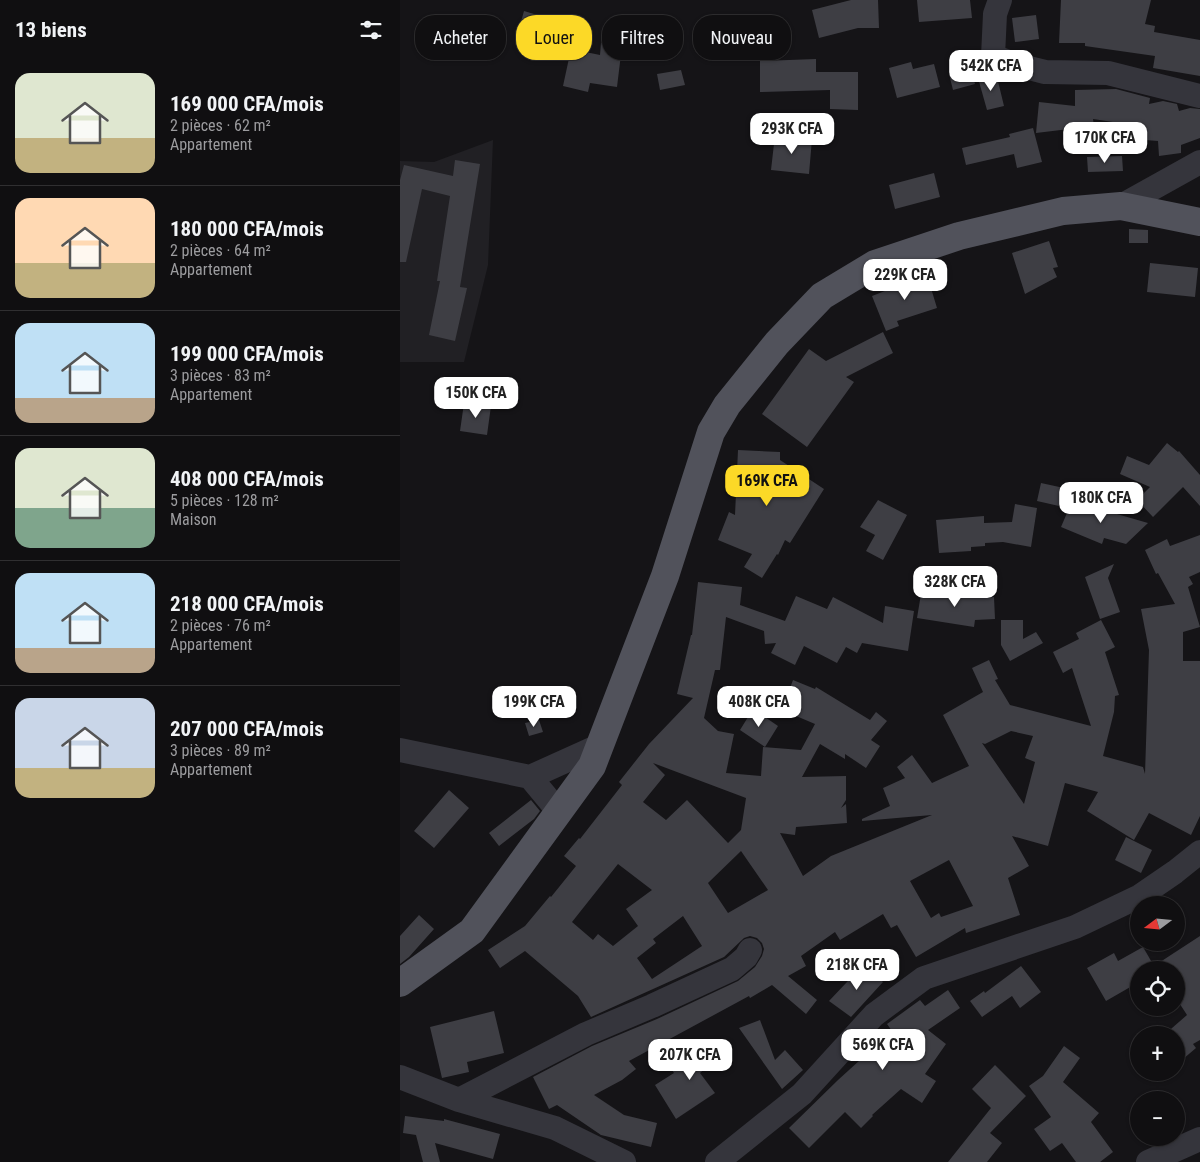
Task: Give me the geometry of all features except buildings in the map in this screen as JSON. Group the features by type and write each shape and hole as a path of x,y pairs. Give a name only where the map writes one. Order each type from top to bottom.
{"main road":[{"path":"400,983 472,931 592,766 665,576 711,432 727,405 776,343 822,296 875,264 959,236 1063,211 1121,206 1200,222"}],"street":[{"path":"1000,0 995,14 993,56 1013,64 1045,72 1108,73 1200,96"},
{"path":"1121,206 1200,162"},
{"path":"400,750 530,777 601,745"},
{"path":"530,777 559,812"},
{"path":"717,1162 802,1094 874,1016 924,978 1075,927 1140,896 1200,852"},
{"path":"459,1100 586,1034 732,969 746,957 750,950"},
{"path":"400,1077 459,1100 555,1128 624,1162"},
{"path":"1148,1162 1200,1139"}],"shaded area":[{"path":"493,140 488,265 464,362 400,362 400,161 434,162"}]}
